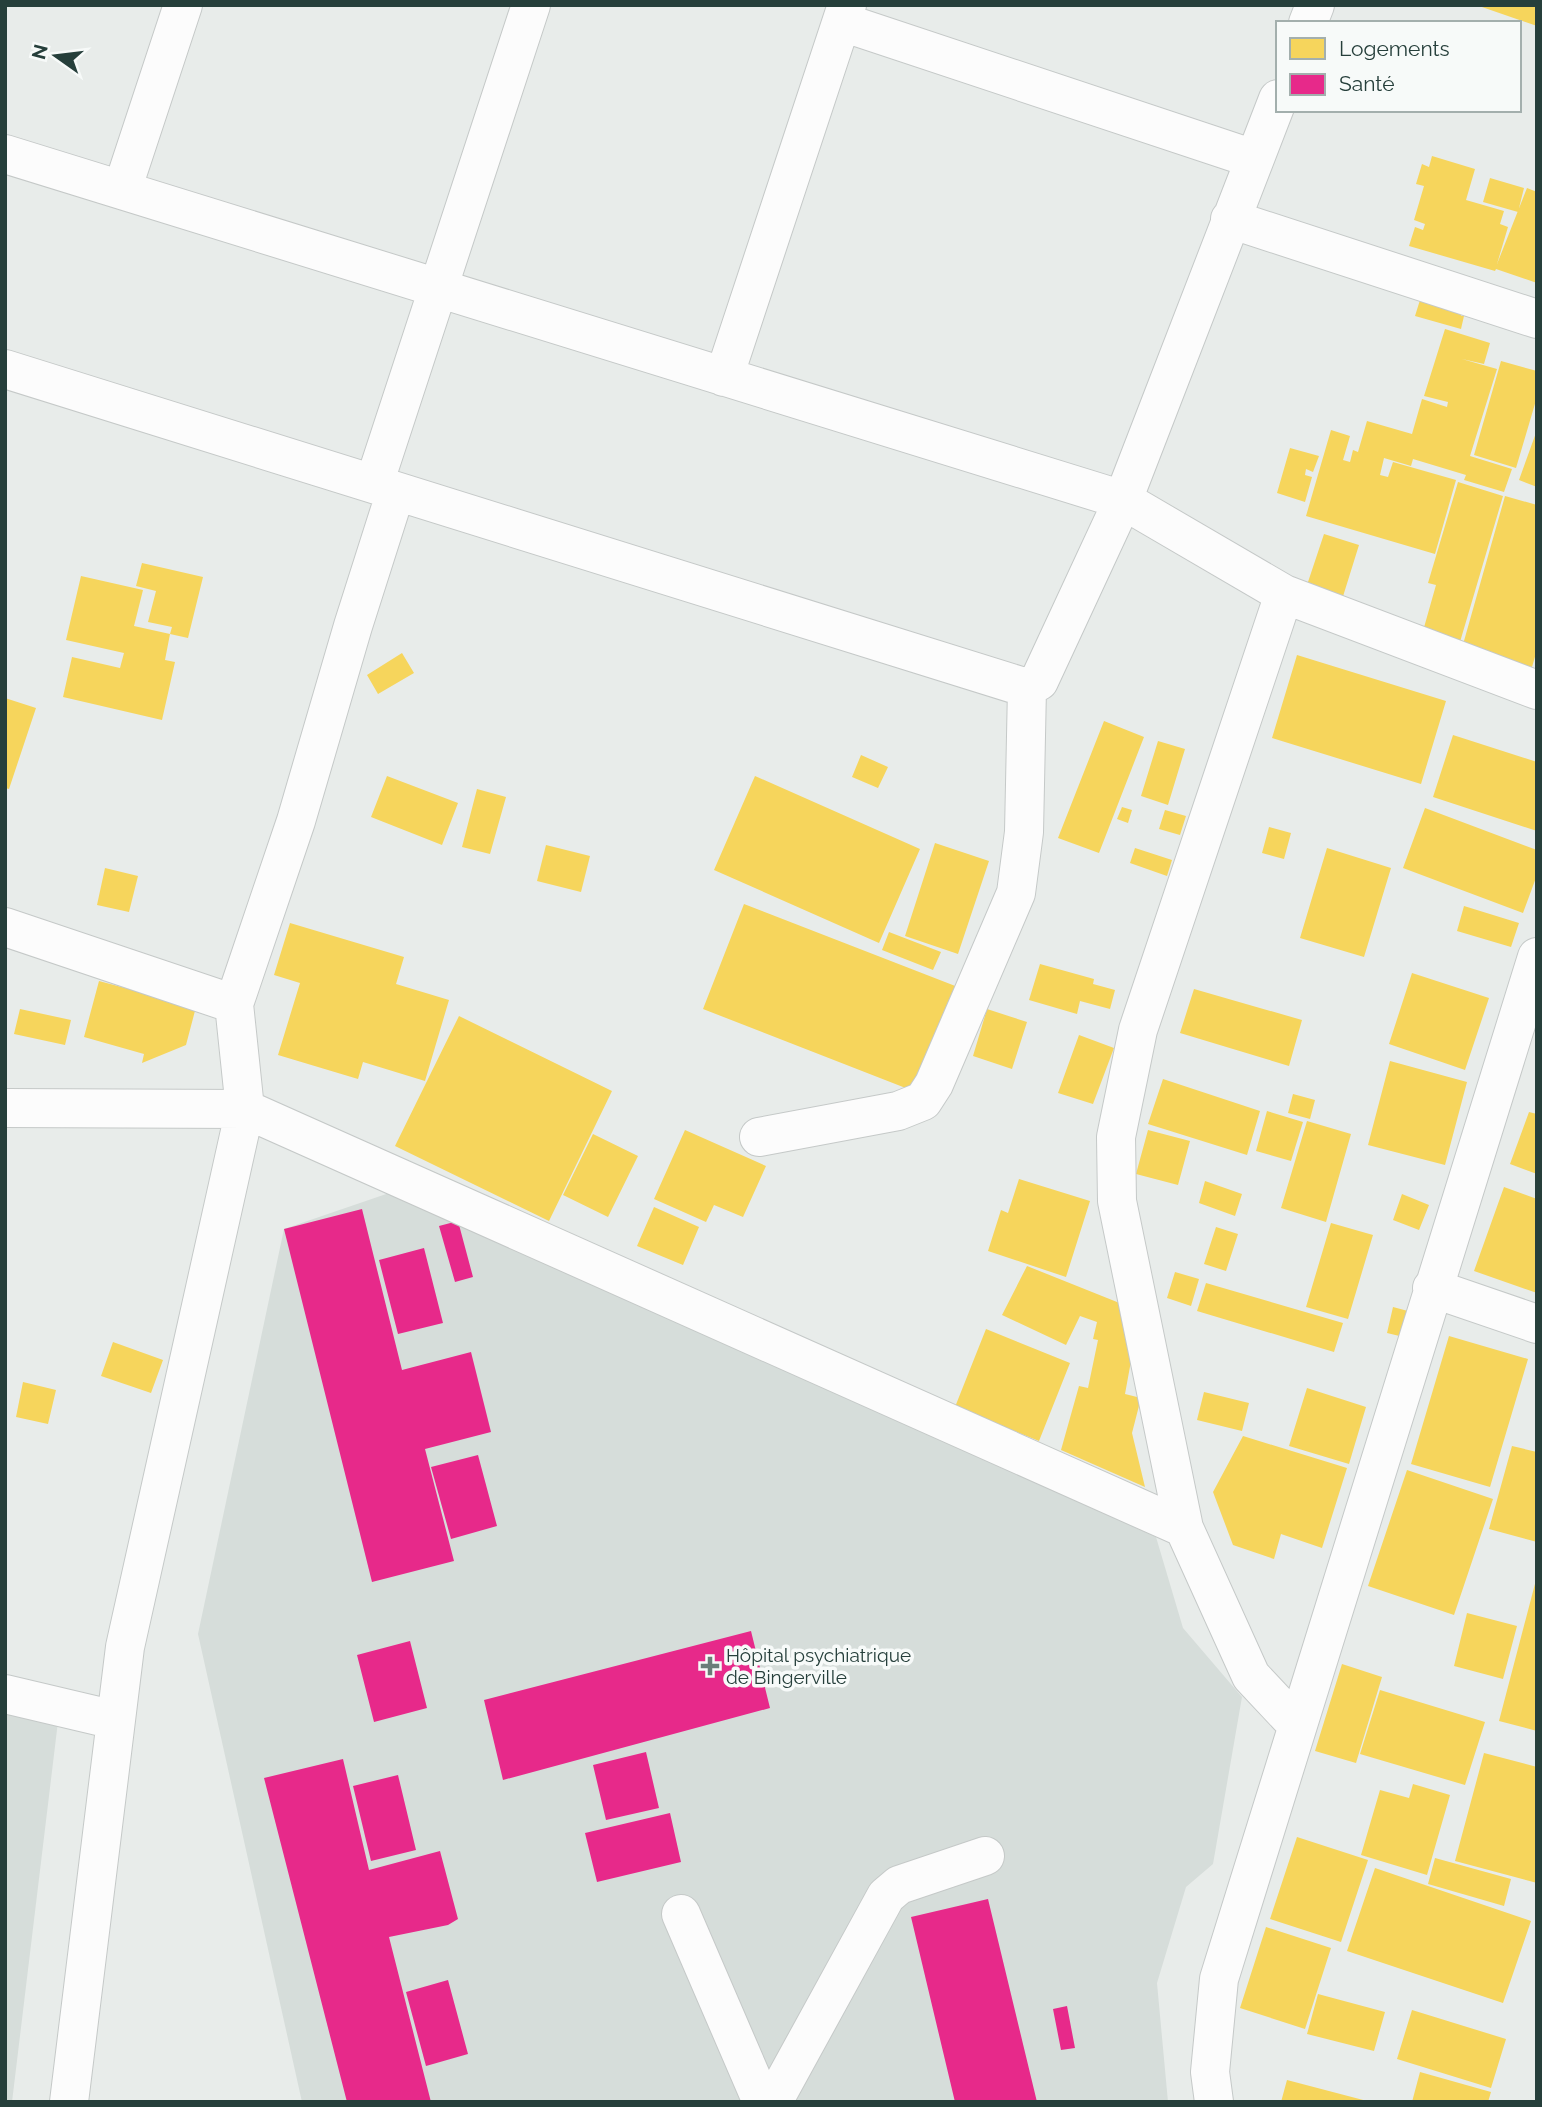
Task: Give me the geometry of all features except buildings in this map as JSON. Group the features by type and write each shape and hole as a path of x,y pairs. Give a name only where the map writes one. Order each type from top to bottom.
{"street":[{"path":"122,190 183,5"},
{"path":"69,2102 125,1647 245,1109 234,1004 296,821 353,626 385,487 438,288 531,5"},
{"path":"724,377 845,14 1254,159"},
{"path":"5,369 1027,688 1039,681 1123,500 1276,104"},
{"path":"5,154 1123,500 1284,594 1537,690"},
{"path":"1230,219 1537,319"},
{"path":"1284,594 1138,1030 1116,1137 1117,1201 1184,1528 1251,1676 1297,1725"},
{"path":"759,1137 898,1111 923,1101 934,1084 1016,893 1024,832 1027,688"},
{"path":"5,927 234,1004"},
{"path":"1214,2102 1210,2072 1219,1979 1537,957"},
{"path":"5,1108 245,1109 934,1419 1184,1528"},
{"path":"1433,1288 1537,1324"},
{"path":"5,1694 116,1720"},
{"path":"773,2102 886,1896 899,1885 985,1856"},
{"path":"681,1913 762,2102"}],"shaded area":[{"name":"Hôpital psychiatrique de Bingerville","path":"395,1191 1156,1537 1183,1628 1242,1697 1213,1864 1186,1887 1157,1983 1168,2102 302,2102 198,1634 284,1229"},
{"path":"5,1693 60,1705 12,2102 5,2102"}],"place":[{"name":"Hôpital psychiatrique de Bingerville","path":"710,1666"}]}
